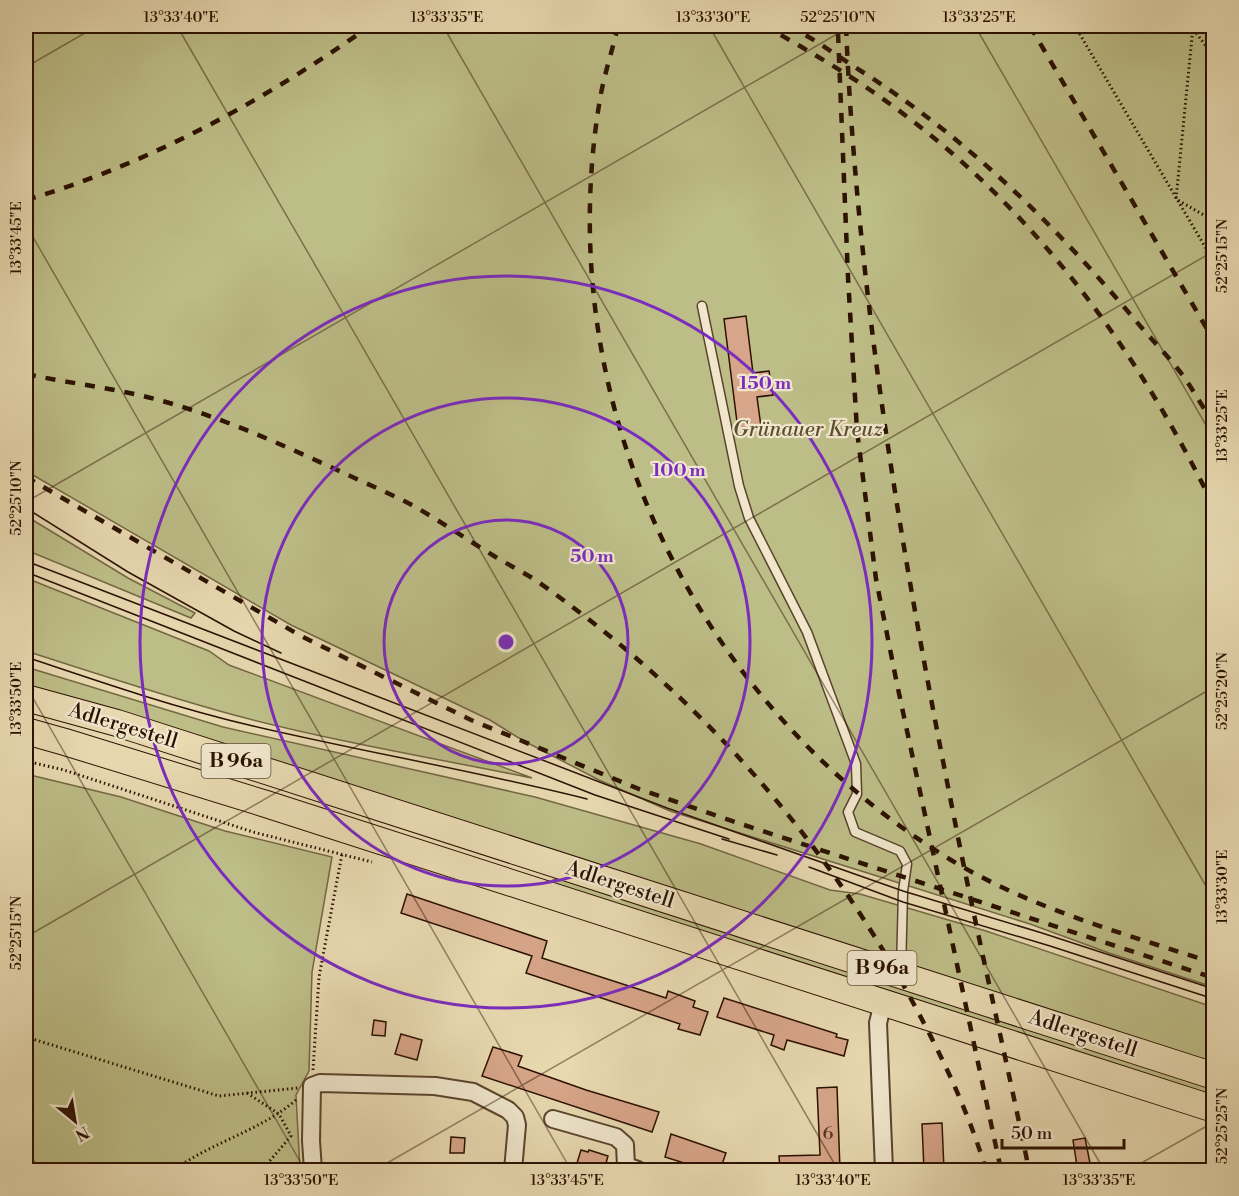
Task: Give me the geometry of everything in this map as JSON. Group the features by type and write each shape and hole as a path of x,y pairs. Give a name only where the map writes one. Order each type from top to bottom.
{"main road":[{"name":"Adlergestell","path":"26,698 117,723 1214,1076"},
{"name":"Adlergestell","path":"26,731 65,741 1214,1109"},
{"path":"423,855 433,825"}],"street":[{"path":"883,1003 878,1023 884,1170"},
{"path":"313,1170 312,1086 320,1083 435,1086 473,1092 508,1110 515,1118 517,1125 513,1170"},
{"path":"553,1119 616,1137 625,1145 626,1166 638,1170"}],"lane":[{"path":"702,306 739,486 749,518 807,632 856,764 857,794 848,812 855,832 900,851 908,864 903,891 901,974"}],"path":[{"path":"1075,26 1214,262"},
{"path":"1176,199 1192,26"},
{"path":"1192,26 1214,57"},
{"path":"1176,199 1214,221"},
{"path":"26,761 64,770 253,832 373,862"},
{"path":"174,1170 213,1146 279,1114 312,1086 319,978 342,854"},
{"path":"26,1037 219,1096 312,1086"},
{"path":"247,1093 279,1114 291,1136 262,1170"}],"green space":[{"name":"Grünauer Kreuz","path":"26,26 1213,26 1213,265 1205,252 1214,267 1213,987 1030,924 670,811 599,780 522,740 490,720 291,625 26,471"},
{"path":"26,516 128,578 195,613 191,618 26,550"},
{"path":"26,578 209,651 229,665 532,778 345,741 234,715 26,651"},
{"path":"26,667 223,727 535,797 701,844 830,890 860,894 986,931 1213,1007 1213,1065 26,686"},
{"path":"26,774 121,797 225,831 332,857 312,972 309,1071 296,1095 300,1170 26,1170"},
{"path":"555,879 568,880 1213,1088 1213,1098 547,883"}],"building":[{"path":"746,316 753,373 769,371 773,395 757,397 761,427 738,430 724,319"},
{"path":"407,894 547,941 542,958 666,998 668,991 695,1001 693,1007 708,1012 700,1035 678,1029 680,1024 526,973 532,956 401,913"},
{"path":"724,998 837,1034 836,1037 848,1040 844,1056 787,1040 784,1050 771,1045 774,1035 717,1017"},
{"path":"374,1020 386,1022 385,1036 372,1035"},
{"path":"401,1034 422,1040 417,1060 395,1054"},
{"path":"493,1047 522,1056 518,1066 659,1112 652,1132 482,1076"},
{"path":"837,1087 840,1170 780,1170 779,1156 820,1155 817,1088"},
{"path":"942,1123 944,1170 924,1170 922,1124"},
{"path":"671,1134 726,1153 720,1170 706,1170 665,1157"},
{"path":"451,1137 465,1138 464,1153 450,1153"},
{"path":"1085,1138 1090,1163 1077,1166 1073,1140"},
{"path":"581,1150 608,1156 604,1170 587,1170 588,1167 577,1163"}],"tram line":[{"path":"26,508 128,572 234,631 281,653"},
{"path":"26,561 667,808 903,891 1214,989"},
{"path":"26,572 595,795 729,839"},
{"path":"26,657 138,694 224,719 587,799"},
{"path":"722,839 777,855"},
{"path":"809,867 903,902 1214,999"}],"railway":[{"path":"26,200 117,168 205,127 289,79 370,26"},
{"path":"618,26 599,105 590,217 598,327 622,434 661,536 714,631 781,718 860,795 951,860 1014,893 1046,906 1113,931 1214,963"},
{"path":"763,26 830,64 893,106 951,153 1005,203 1054,257 1100,315 1141,376 1179,440 1214,507"},
{"path":"788,26 900,97 938,125 1008,186 1042,218 1105,285 1170,360 1214,423"},
{"path":"846,26 860,225 871,324 900,522 954,817 1029,1170"},
{"path":"1030,26 1214,341"},
{"path":"838,33 857,431 876,579 1001,1170"},
{"path":"26,374 139,395 178,405 268,439 421,510 534,579 590,620 642,664 740,758 825,863 864,920 900,979 937,1049 969,1120 986,1170"},
{"path":"26,477 301,636 471,720 639,789 1214,978"}]}
